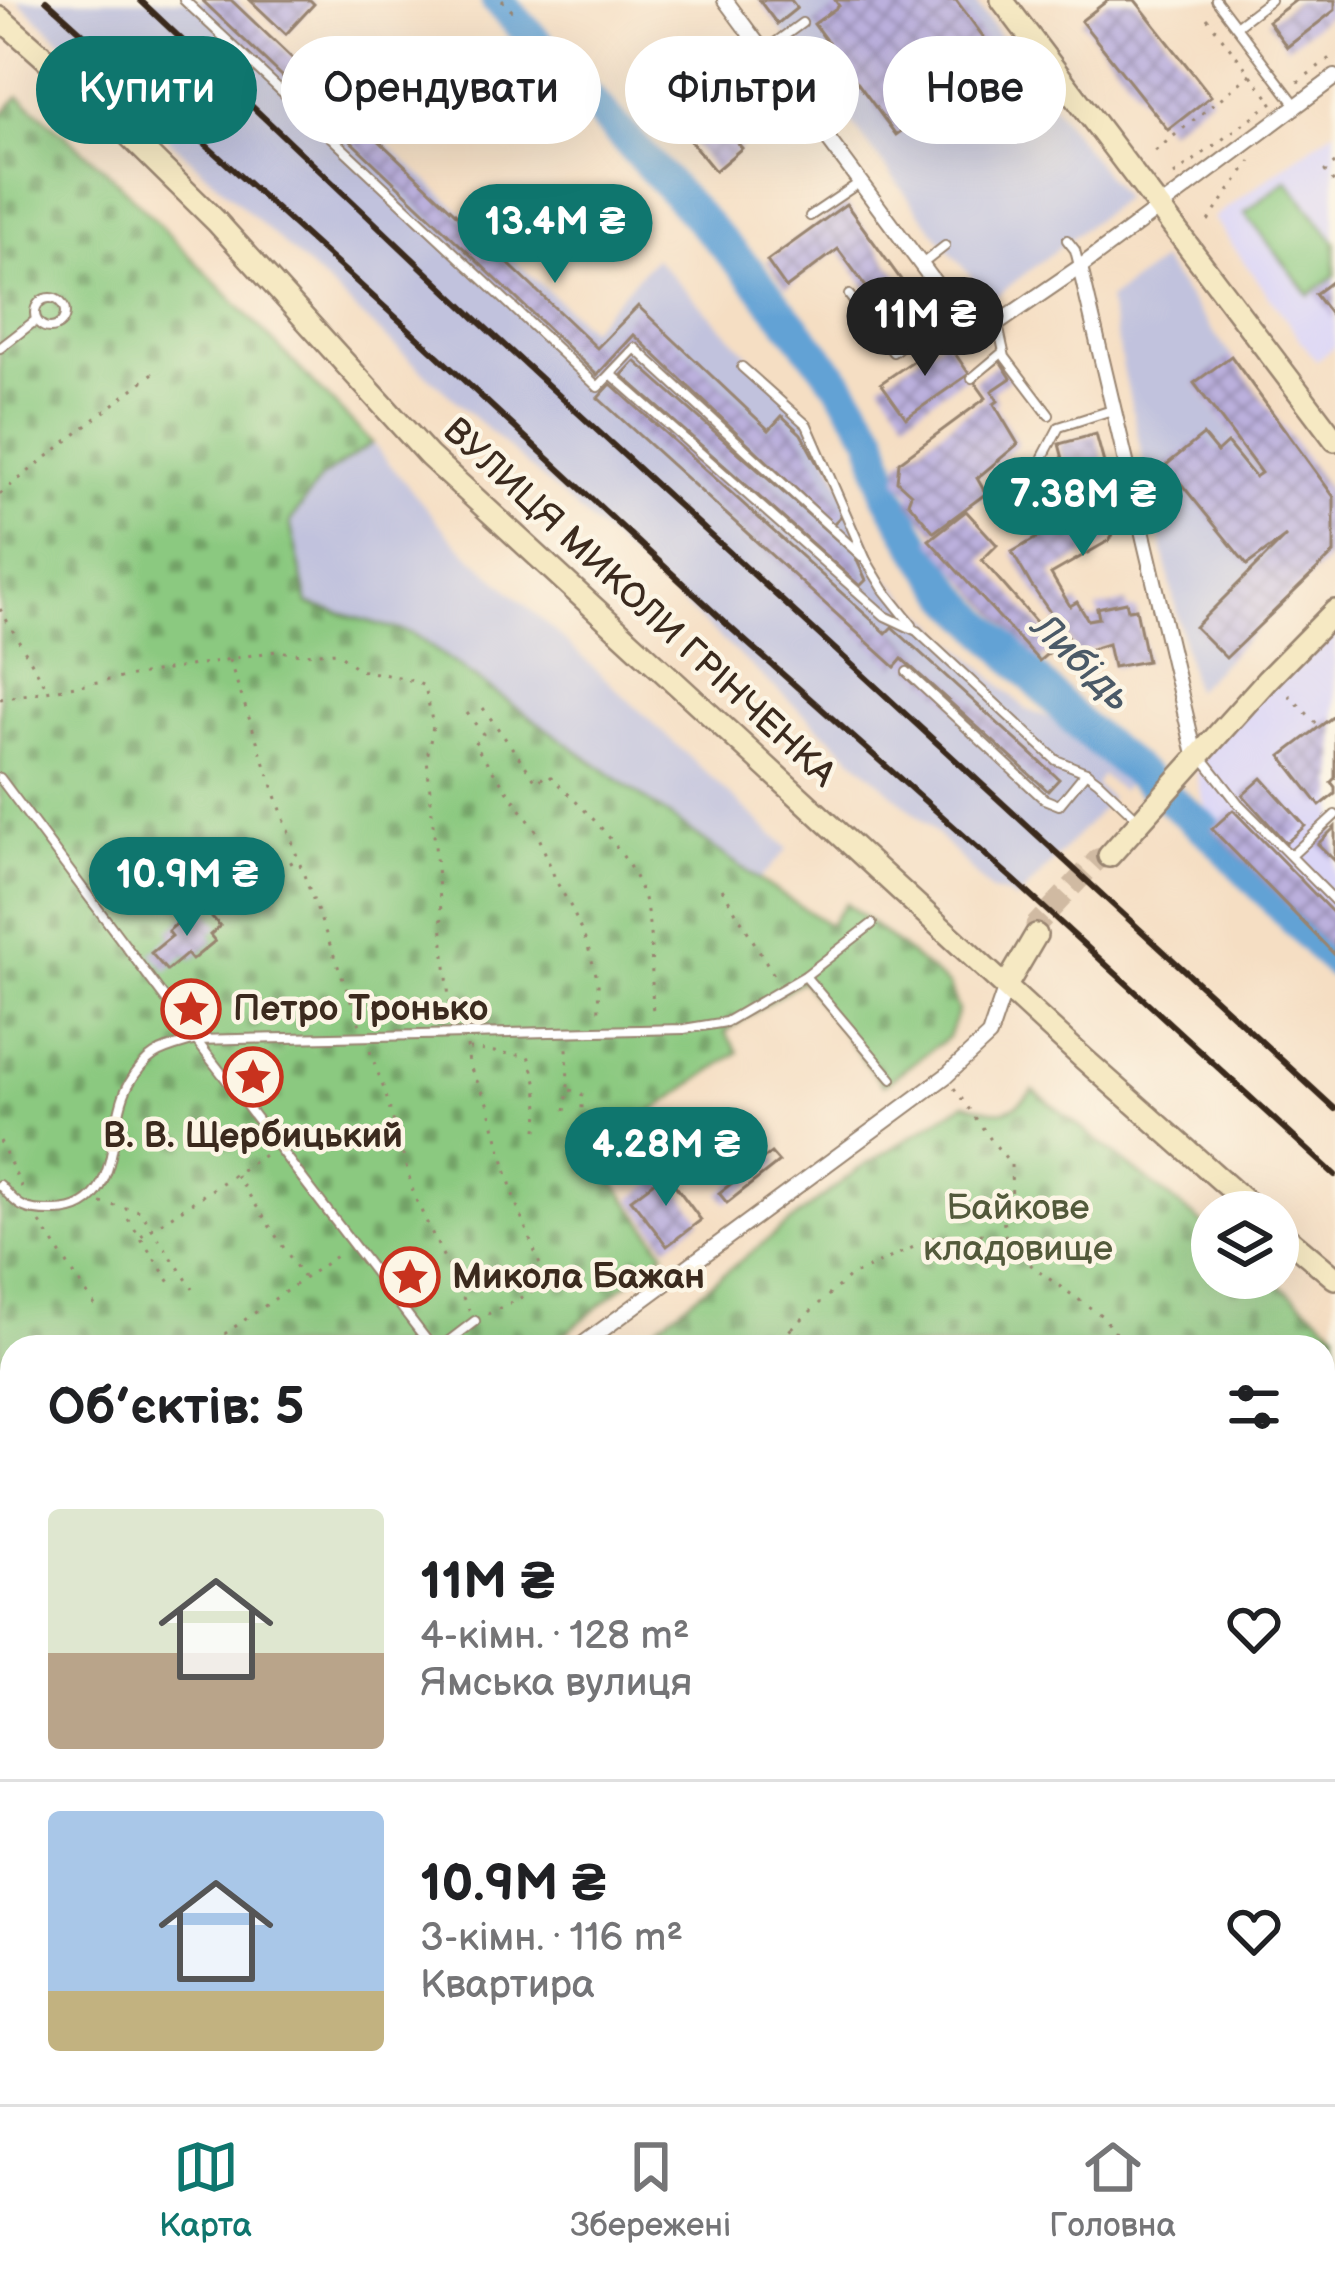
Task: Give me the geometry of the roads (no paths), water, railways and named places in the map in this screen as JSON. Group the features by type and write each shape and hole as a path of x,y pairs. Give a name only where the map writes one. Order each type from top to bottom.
{"main road":[{"path":"1002,0 1335,440"},
{"name":"ВУЛИЦЯ МИКОЛИ ГРІНЧЕНКА","path":"0,18 97,104 217,222 429,456 1233,1191"},
{"path":"1109,856 1267,680 1332,623"},
{"path":"1006,986 1036,935"},
{"path":"1299,1248 1335,1278"}],"street":[{"path":"725,0 753,36"},
{"path":"832,144 963,321 997,324 1335,77"},
{"path":"1080,267 1193,763"},
{"path":"595,1335 946,1076 989,1036 1006,986"}],"lane":[{"path":"184,0 598,387 634,348 866,560"},
{"path":"1216,0 1297,106"},
{"path":"1236,26 1270,0"},
{"path":"784,36 802,22"},
{"path":"810,216 860,182"},
{"path":"1067,240 1080,267"},
{"path":"921,265 945,246"},
{"path":"849,295 893,352 952,306"},
{"path":"56,299 64,308 63,321 57,326 44,327 36,320 34,311 42,300 56,299"},
{"path":"0,348 36,320"},
{"path":"997,324 1003,352 1049,415"},
{"path":"972,378 1003,352"},
{"path":"742,367 807,425 866,560 917,631 1056,760 1086,772 1140,819"},
{"path":"610,374 885,616 917,631"},
{"path":"1043,457 1059,427 1113,410"},
{"path":"907,672 1044,799 1059,805 1086,772"},
{"path":"1193,763 1335,901"},
{"path":"0,778 196,1040 427,1335"},
{"path":"1292,856 1335,815"},
{"path":"0,1186 16,1205 32,1212 67,1211 88,1199 105,1182 127,1087 153,1053 196,1040 683,1029 726,1022 805,976 872,924"},
{"path":"805,976 892,1079"},
{"path":"454,1335 475,1321"}],"waterway":[{"name":"Либідь","path":"497,0 752,275 838,382 873,436 887,493 954,596 1081,726 1213,835 1335,962"}],"tunnel":[{"path":"1036,935 1036,925 1098,859 1109,856"}],"railway":[{"path":"46,0 1335,1175"},
{"path":"140,0 476,319 1335,1109"}],"place":[{"name":"Петро Тронько","path":"191,1009"},
{"name":"В. В. Щербицький","path":"253,1077"},
{"name":"Микола Бажан","path":"410,1277"}],"park label":[{"name":"Байкове кладовище","path":"1018,1228"}]}
